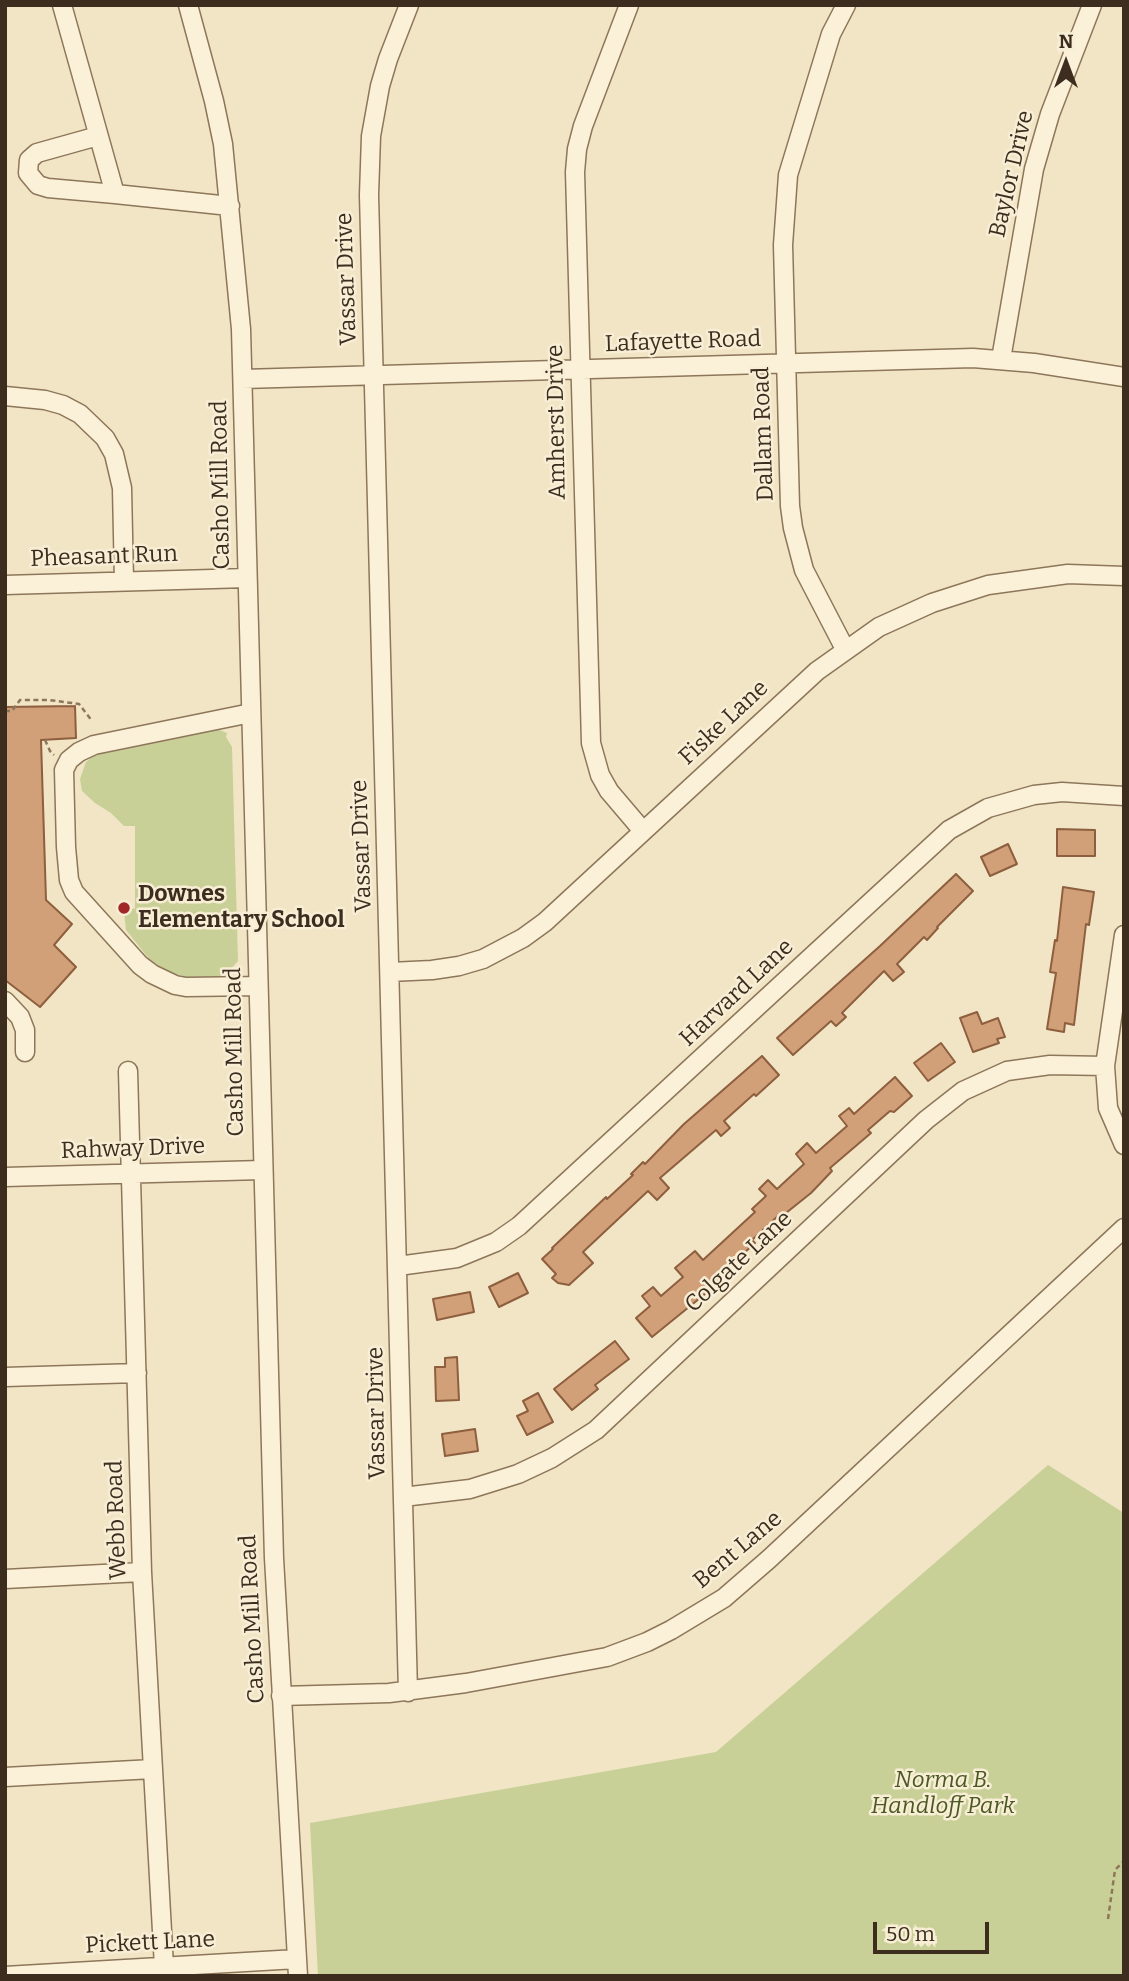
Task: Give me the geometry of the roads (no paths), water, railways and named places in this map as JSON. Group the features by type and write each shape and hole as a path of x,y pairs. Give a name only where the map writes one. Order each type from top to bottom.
{"street":[{"path":"62,5 115,194"},
{"name":"Casho Mill Road","path":"188,5 216,111 230,206 243,379 262,1170 281,1696 297,1968"},
{"name":"Vassar Drive","path":"408,1692 369,195 371,136 380,86 409,5"},
{"name":"Amherst Drive","path":"629,5 583,126 575,172 591,743 600,775 643,831"},
{"name":"Dallam Road","path":"845,649 813,590 795,539 790,506 783,245 788,175 831,34 846,5"},
{"name":"Baylor Drive","path":"1001,359 1036,160 1050,114 1092,5"},
{"path":"98,136 37,153 29,159 28,173 38,185 48,188 230,206"},
{"name":"Lafayette Road","path":"243,379 1001,359 1124,377"},
{"path":"5,396 45,400 63,405 80,414 105,438 114,454 122,488 124,581"},
{"name":"Fiske Lane","path":"390,972 459,966 523,938 545,922 817,671 845,649 905,614 975,589 1019,580 1068,574 1124,576"},
{"name":"Pheasant Run","path":"5,585 247,578"},
{"path":"251,713 94,745 79,752 69,760 64,770 65,833 69,880 74,892 140,965 163,981 186,988 258,986"},
{"name":"Harvard Lane","path":"398,1266 457,1258 496,1242 519,1226 949,830 988,808 1034,795 1062,792 1124,796"},
{"path":"1124,935 1105,1066 1108,1108 1124,1145"},
{"path":"5,1001 20,1017 25,1030 26,1052"},
{"name":"Colgate Lane","path":"403,1497 470,1489 518,1474 552,1458 596,1430 926,1120 963,1091 1007,1071 1050,1065 1105,1066"},
{"name":"Webb Road","path":"128,1071 142,1572 164,1967"},
{"name":"Rahway Drive","path":"5,1177 262,1170"},
{"name":"Bent Lane","path":"281,1696 408,1692 607,1657 648,1642 699,1614 724,1598 769,1559 1124,1228"},
{"path":"5,1377 137,1373"},
{"path":"5,1579 142,1572"},
{"path":"5,1777 153,1769"},
{"name":"Pickett Lane","path":"5,1976 164,1967 297,1968"}],"place":[{"name":"Downes Elementary School","path":"124,908"}],"park label":[{"name":"Norma B. Handloff Park","path":"943,1794"}]}
